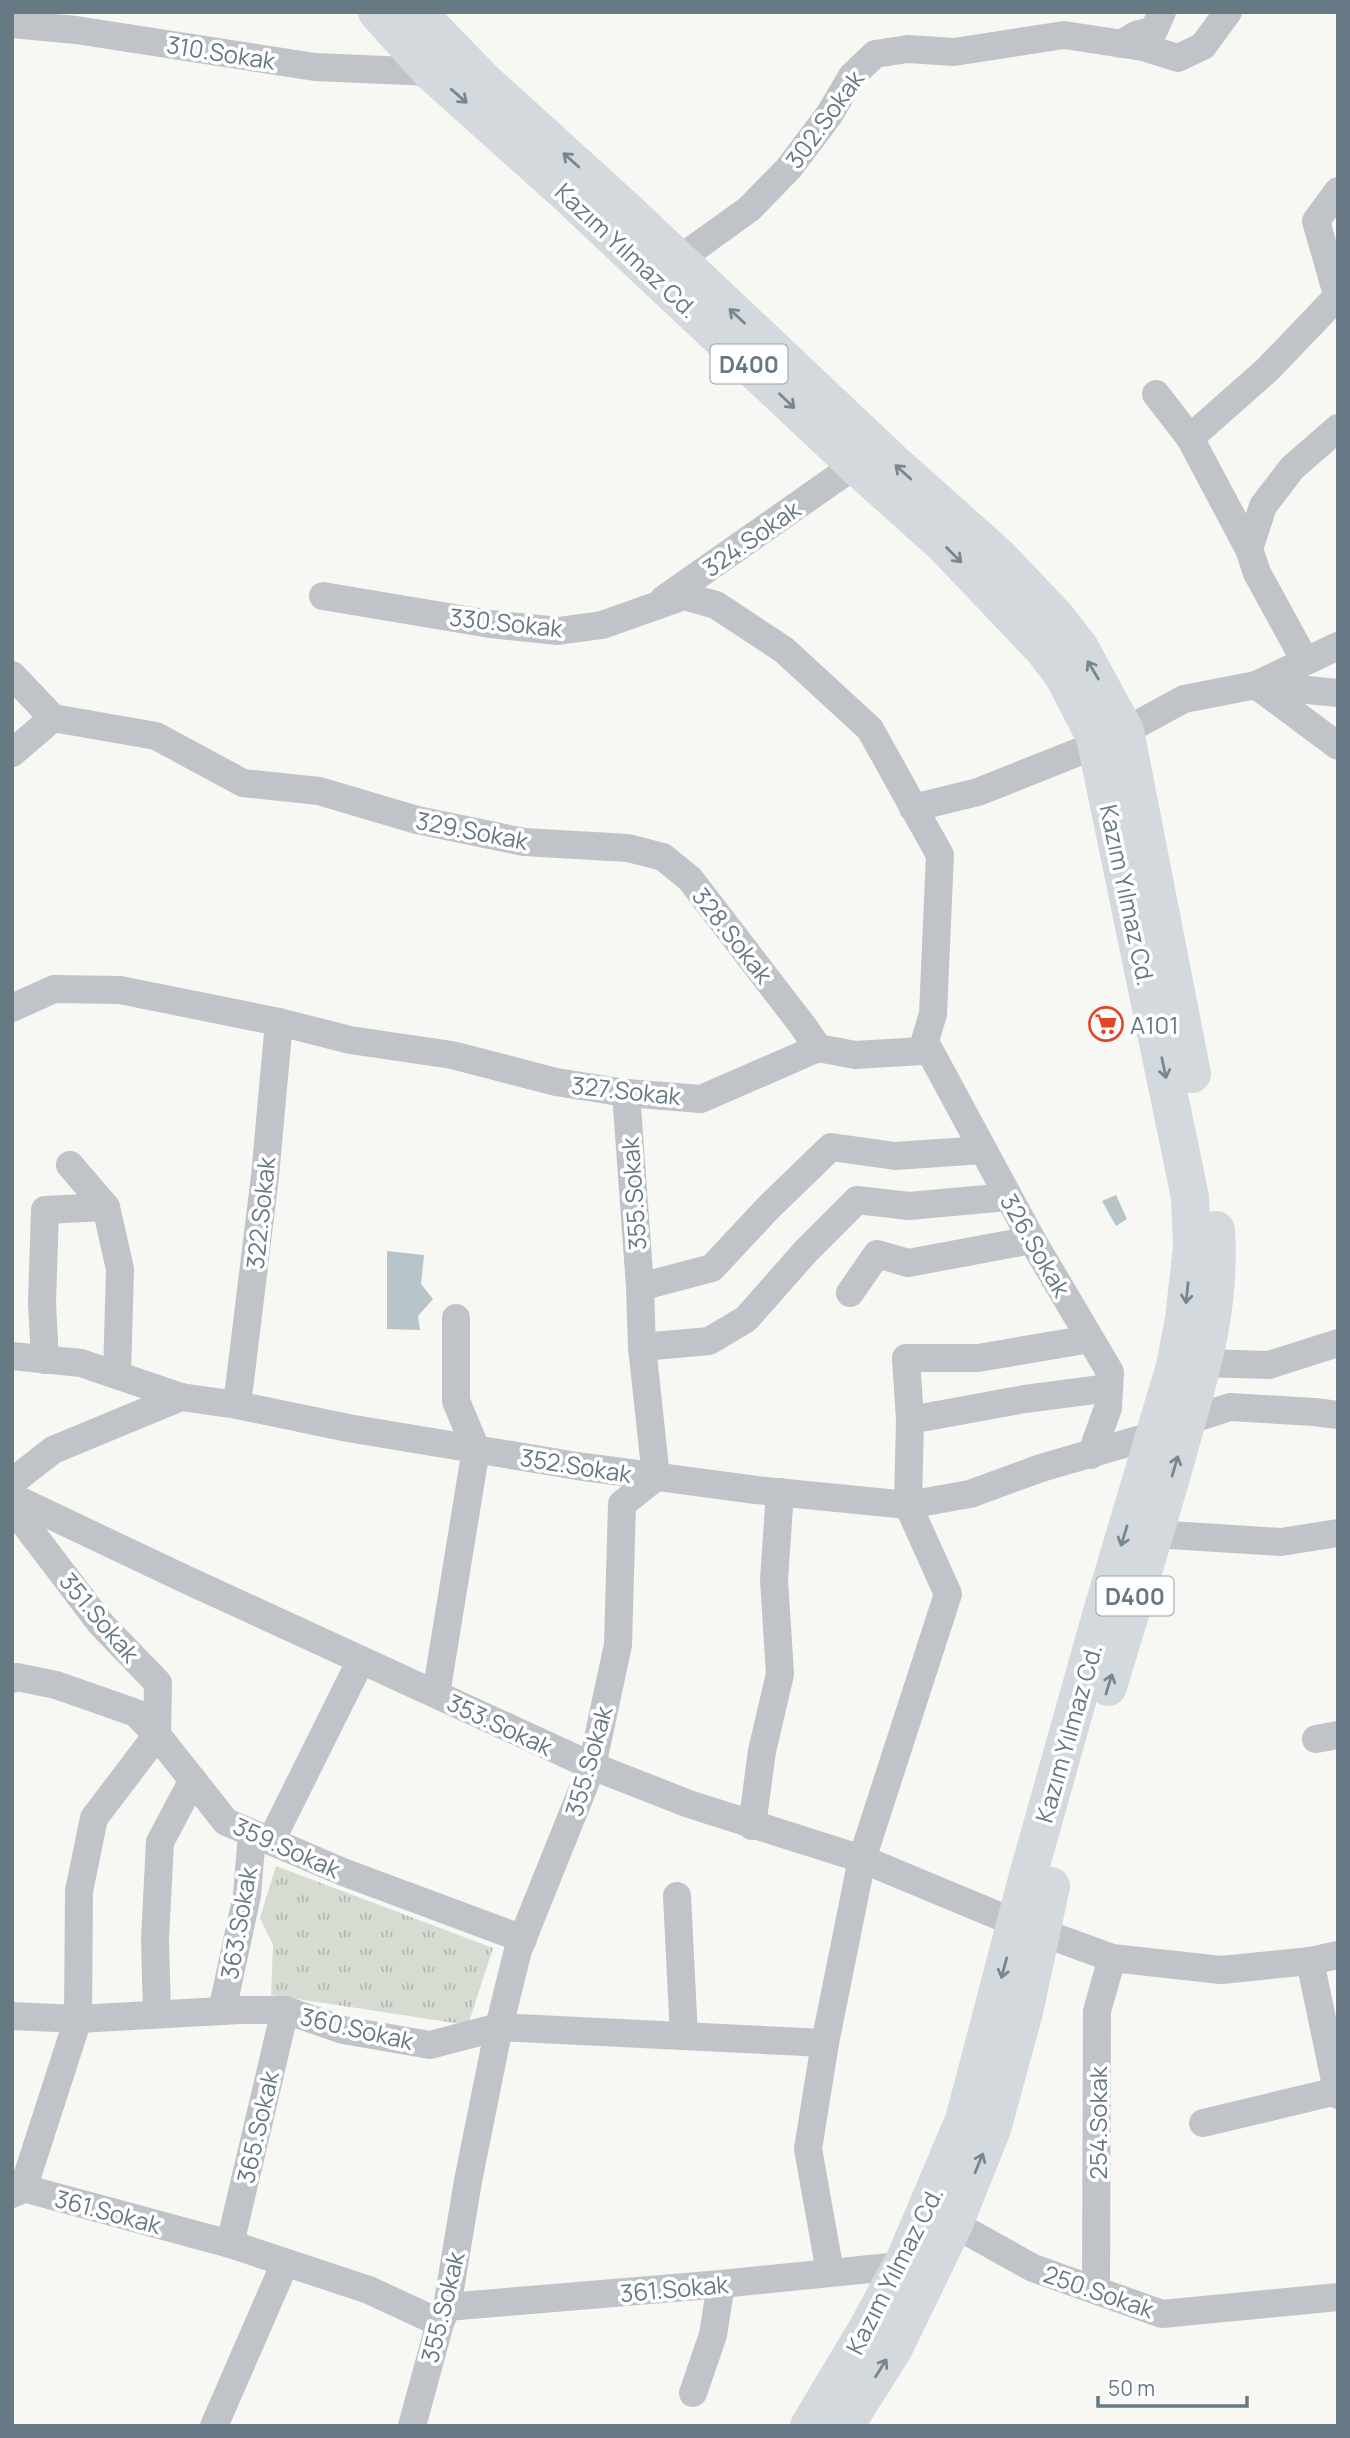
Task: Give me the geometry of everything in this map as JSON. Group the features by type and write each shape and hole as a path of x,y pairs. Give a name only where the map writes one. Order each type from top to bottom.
{"highway":[{"name":"Kazım Yılmaz Cd.","path":"377,12 431,72 942,543 1043,649 1069,686 1095,737 1111,738"},
{"name":"Kazım Yılmaz Cd.","path":"417,12 484,81 896,465 999,556 1056,617 1080,648 1103,687 1190,1197 1192,1247 1184,1319 1175,1366 1171,1428 1154,1534 1054,1870 1028,1928 1024,2012 992,2129 954,2224 894,2348 845,2426"},
{"name":"Kazım Yılmaz Cd.","path":"809,2426 901,2266 925,2216 964,2120 1028,1928 1102,1612 1171,1428 1203,1363 1215,1300 1216,1237 1211,1173 1111,738"}],"street":[{"path":"1121,44 1154,30 1162,12"},
{"name":"302.Sokak","path":"678,260 749,209 789,168 829,115 852,76 875,54 908,49 954,52 1065,35 1143,47 1178,58 1203,46 1228,12"},
{"name":"310.Sokak","path":"12,24 76,30 315,67 431,72"},
{"path":"1190,438 1267,370 1337,297 1316,221 1338,191"},
{"path":"1156,394 1190,438 1249,549 1256,573 1304,661"},
{"path":"1249,549 1263,506 1292,468 1338,428"},
{"name":"324.Sokak","path":"647,610 855,465"},
{"name":"330.Sokak","path":"323,596 490,624 558,631 602,625 684,596 716,605 784,650 870,729 913,808"},
{"path":"818,1048 855,1055 922,1051 933,1014 940,855 913,808 978,792 1111,738 1184,699 1256,685 1338,646"},
{"path":"12,676 53,718 12,753"},
{"path":"1256,685 1338,693"},
{"path":"1256,685 1338,746"},
{"name":"329.Sokak","path":"53,718 156,736 243,783 319,791 417,820 524,842 628,848"},
{"name":"328.Sokak","path":"628,848 663,857 690,879 818,1048"},
{"name":"327.Sokak","path":"12,1008 54,989 120,990 279,1021 350,1040 452,1055 556,1082 626,1093 701,1099 818,1048"},
{"name":"322.Sokak","path":"237,1405 265,1176 279,1021"},
{"name":"326.Sokak","path":"925,1041 1032,1240 1110,1372 1108,1408 1091,1455"},
{"name":"355.Sokak","path":"412,2426 443,2315 499,2027 523,1939 592,1766 618,1645 622,1504 656,1476 642,1347 626,1093"},
{"path":"640,1287 712,1268 768,1208 831,1147 895,1156 984,1150"},
{"path":"70,1165 106,1207 120,1269 117,1375"},
{"path":"642,1347 709,1341 746,1319 806,1251 857,1200 909,1206 1008,1197"},
{"path":"45,1360 42,1303 45,1210 106,1207"},
{"path":"850,1293 877,1254 908,1263 1032,1240"},
{"path":"436,1694 476,1449 456,1401 456,1318"},
{"path":"830,2272 808,2149 825,2043 862,1859 948,1594 908,1505 910,1420 906,1358 978,1358 1090,1339"},
{"path":"1203,1363 1269,1365 1338,1343"},
{"name":"352.Sokak","path":"12,1356 81,1363 181,1397 237,1405 348,1428 656,1476 908,1505 970,1494 1041,1468 1091,1455 1230,1407 1338,1415"},
{"path":"910,1420 1109,1388"},
{"path":"12,1482 53,1450 181,1397"},
{"path":"752,1826 762,1751 780,1674 774,1580 780,1492"},
{"name":"353.Sokak","path":"12,1497 592,1766 752,1826 862,1859 1028,1928 1112,1958 1221,1970 1310,1961 1338,1955"},
{"name":"351.Sokak","path":"12,1507 101,1624 158,1683 157,1735"},
{"path":"1154,1534 1280,1542 1338,1533"},
{"path":"262,1837 361,1660"},
{"name":"359.Sokak","path":"12,1679 17,1677 56,1685 136,1713 157,1735 226,1822 344,1872 523,1939"},
{"path":"16,2189 78,2019 79,1891 94,1818 157,1735"},
{"path":"157,2014 155,1938 160,1842 193,1780"},
{"name":"363.Sokak","path":"222,2011 262,1837"},
{"path":"677,1896 684,2036"},
{"name":"254.Sokak","path":"1096,2291 1097,2011 1112,1958"},
{"path":"1203,2123 1337,2093 1310,1961"},
{"name":"360.Sokak","path":"12,2016 78,2019 285,2010 343,2029 430,2045 499,2027 825,2043"},
{"name":"365.Sokak","path":"230,2244 285,2010"},
{"name":"361.Sokak","path":"16,2189 230,2244 443,2315 901,2266"},
{"name":"250.Sokak","path":"954,2224 1033,2268 1162,2314 1338,2297"},
{"path":"214,2426 285,2263"},
{"path":"693,2393 713,2335 721,2284"}],"green space":[{"path":"276,1866 493,1948 468,2025 271,1995 273,1945 260,1918"}],"shaded area":[{"path":"1116,1195 1127,1219 1116,1226 1102,1201"},
{"path":"387,1251 424,1255 421,1284 433,1299 418,1316 420,1330 387,1329"}],"place":[{"name":"A101","path":"1106,1024"}]}
